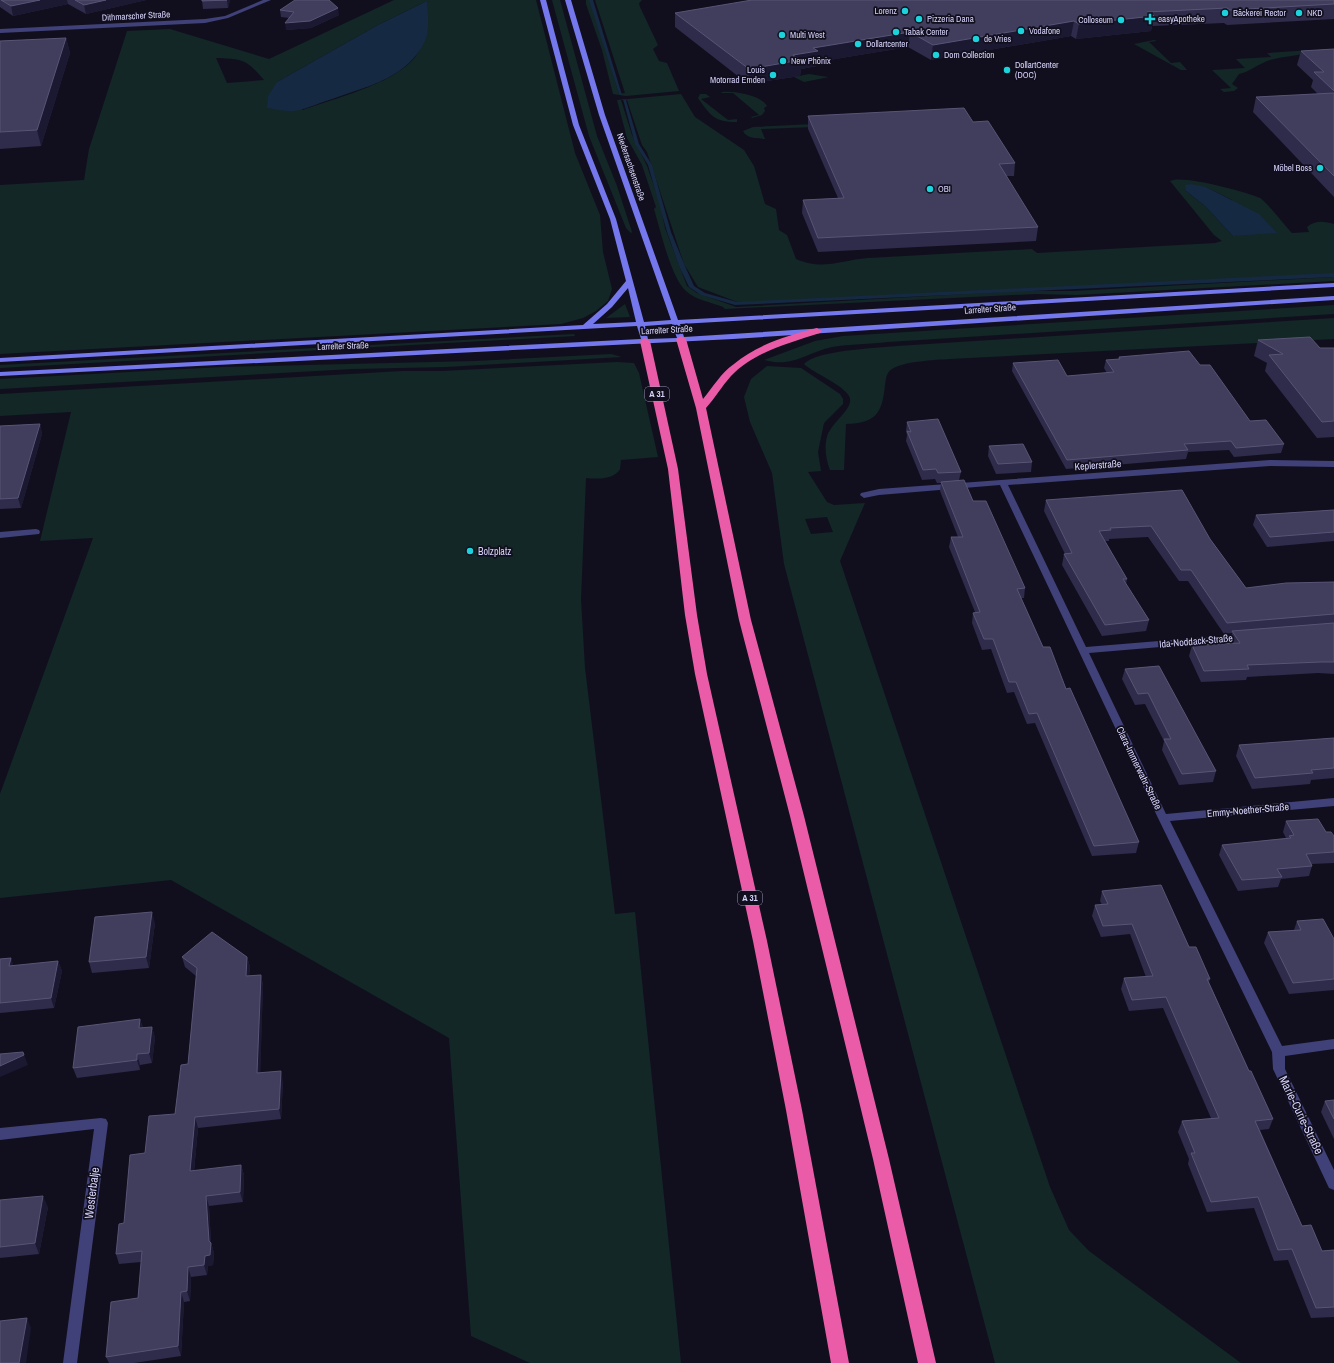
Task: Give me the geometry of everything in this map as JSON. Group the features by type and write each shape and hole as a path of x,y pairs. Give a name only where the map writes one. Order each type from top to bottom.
{"highway":[{"path":"701,408 728,374 743,362 766,349 817,331"},
{"path":"681,339 701,408 744,620 797,816 882,1159 927,1363"},
{"name":"A 31","path":"645,341 673,468 691,615 701,674 760,941 794,1110 840,1363"}],"main road":[{"path":"543,0 576,125 612,219 645,341"},
{"name":"Niedersachsenstraße","path":"568,0 602,115 673,321 681,339"},
{"path":"586,326 611,305 630,281"},
{"name":"Larrelter Straße","path":"0,360 1334,285"},
{"name":"Larrelter Straße","path":"0,374 681,339 1334,298"}],"street":[{"name":"Dithmarscher Straße","path":"0,31 205,21 226,17 268,0"},
{"name":"Keplerstraße","path":"864,495 879,492 1270,463 1334,464"},
{"name":"Clara-Immerwahr-Straße","path":"1003,483 1163,818 1278,1052"},
{"path":"0,535 36,532"},
{"name":"Ida-Noddack-Straße","path":"1082,650 1255,636"},
{"name":"Emmy-Noether-Straße","path":"1163,818 1334,802"},
{"path":"1278,1052 1334,1044"},
{"name":"Marie-Curie-Straße","path":"1278,1052 1278,1069 1334,1184"},
{"name":"Westerbalje","path":"0,1134 101,1123 70,1363"}],"green space":[{"path":"394,0 536,0 575,153 600,215 603,252 612,289 608,301 596,311 583,318 561,324 0,354 0,185 84,180 89,149 127,31 170,29 269,59","holes":["427,2 421,47 411,62 399,72 367,88 303,110 277,82 378,25","216,58 238,60 248,64 264,80 227,83"]},
{"path":"552,0 560,0 597,136 617,186 632,232 631,233 626,228 589,136"},
{"path":"586,0 590,0 619,94 625,93 595,0 642,0 639,3 640,7 658,45 653,49 659,61 667,63 679,91 626,96 613,94 602,50 586,4"},
{"path":"1154,40 1157,41 1149,42 1171,63 1180,62 1187,70 1181,70 1134,44"},
{"path":"1311,50 1313,52 1267,61 1239,74 1232,84 1238,88 1234,91 1224,92 1220,89 1231,88 1212,70 1245,68 1236,59 1271,57 1267,53"},
{"path":"809,74 829,77 804,82 794,77"},
{"path":"722,92 747,94 764,102 767,106 764,108 765,111 762,115 752,118 751,117 759,115 733,93 721,93"},
{"path":"681,94 695,117 744,150 754,166 765,204 776,209 779,230 787,235 796,259 815,264 832,264 868,258 1032,249 1037,253 1215,243 1222,241 1214,235 1170,181 1176,179 1214,185 1260,198 1292,233 1309,232 1307,227 1316,222 1334,224 1334,274 740,303 698,287 684,264 647,152 642,145 627,100 621,100 632,135 647,166 660,203 665,228 687,286 697,293 736,307 1019,291 1073,291 1334,277 1334,281 1076,295 1036,294 725,309 698,299 690,294 681,285 676,276 663,240 654,209 656,207 642,165 627,138 617,100","holes":["1206,187 1232,200 1233,236 1205,206 1186,191"]},
{"path":"700,94 706,94 710,97 701,99 728,120 737,119 737,122 723,121 710,114 698,98"},
{"path":"898,120 840,126 761,129 765,139 750,137 743,131 753,127"},
{"path":"625,304 630,317 606,318"},
{"path":"1334,305 1334,314 888,342 832,347 791,361 774,362 764,360 815,341 843,336"},
{"path":"1334,318 1334,339 950,359 920,361 904,364 892,369 887,374 882,403 876,415 864,422 846,424 844,470 830,470 826,445 829,432 849,406 849,396 841,387 804,364 811,359 848,350"},
{"path":"574,334 575,336 0,368 0,365"},
{"path":"611,354 622,357 446,367 352,369 0,389 0,379 222,367 474,361"},
{"path":"617,362 634,363 639,373 658,457 621,460 620,469 614,475 595,479 586,478 581,599 585,668 615,914 635,912 681,1363 530,1363 471,1336 449,1038 171,880 0,898 0,794 93,538 40,541 71,412 0,416 0,394 402,371 442,371"},
{"path":"767,366 801,368 840,394 843,399 843,404 824,423 818,452 821,471 808,472 827,502 834,505 865,503 840,561 1050,1187 1069,1230 1089,1251 1241,1363 995,1363 784,564 772,473 750,422 744,397 751,379","holes":["827,517 833,532 811,534 805,519"]}],"water":[{"path":"427,2 427,37 418,53 398,72 374,84 304,109 284,111 267,108 268,96 277,82 378,25"},
{"path":"1191,184 1206,187 1259,214 1277,233 1233,236 1205,206 1186,191 1185,185"}],"building":[{"path":"1,0 40,0 11,6"},
{"path":"75,0 106,0 84,5"},
{"path":"202,0 227,0 202,1"},
{"path":"295,0 329,0 338,8 310,21 285,23 294,12 280,10"},
{"name":"Dollartcenter","path":"752,0 1334,0 1334,4 1230,10 1227,8 1147,12 1154,16 1079,24 1074,21 933,45 910,32 813,48 818,51 793,55 801,60 749,69 675,13"},
{"path":"66,38 37,130 0,132 0,41"},
{"path":"1334,49 1334,91 1314,72 1324,72 1301,51"},
{"name":"Möbel Boss","path":"1334,93 1334,176 1256,97"},
{"name":"OBI","path":"964,108 973,122 988,121 1015,163 999,164 1038,227 818,238 803,200 844,198 808,116"},
{"path":"1310,337 1320,348 1334,348 1334,421 1322,422 1269,355 1283,354 1258,340"},
{"path":"1189,351 1200,365 1210,365 1250,421 1266,420 1284,444 1236,448 1231,441 1184,444 1188,450 1067,460 1013,363 1058,360 1067,376 1114,372 1106,360 1120,359 1119,357"},
{"path":"938,419 961,472 938,473 936,469 923,470 907,431 911,432 907,422"},
{"path":"40,424 18,498 0,499 0,426"},
{"path":"1023,444 1032,462 998,464 989,446"},
{"path":"964,480 973,501 986,501 1025,588 1017,589 1043,647 1050,647 1066,689 1070,688 1139,842 1094,846 1037,713 1029,714 1016,682 1009,682 993,639 984,639 973,613 980,612 951,537 963,537 941,482"},
{"path":"1182,490 1210,539 1246,588 1286,583 1334,582 1334,614 1227,623 1191,570 1181,570 1151,526 1110,528 1111,530 1099,531 1127,579 1123,579 1149,620 1105,625 1064,554 1072,553 1046,500"},
{"path":"1334,510 1334,532 1270,537 1256,515"},
{"path":"1334,623 1334,662 1247,665 1249,669 1204,671 1192,645 1240,643 1232,631"},
{"path":"1159,666 1216,771 1182,774 1164,739 1171,739 1148,693 1138,694 1125,669"},
{"path":"1334,738 1334,768 1311,770 1313,773 1255,778 1239,745"},
{"path":"1318,819 1326,832 1331,832 1334,836 1334,852 1306,854 1312,866 1277,869 1282,877 1242,880 1222,845 1291,838 1289,836 1294,835 1286,821"},
{"path":"1161,885 1189,947 1196,947 1210,979 1207,979 1249,1071 1251,1071 1273,1119 1255,1121 1302,1226 1311,1225 1322,1251 1334,1250 1334,1307 1316,1308 1292,1249 1278,1250 1258,1197 1211,1202 1191,1153 1195,1153 1182,1121 1219,1118 1166,997 1132,1000 1124,978 1153,976 1132,924 1103,926 1095,905 1108,904 1102,891"},
{"path":"152,912 146,957 89,962 95,917"},
{"path":"1323,919 1334,939 1334,979 1293,983 1268,932 1301,930 1297,921"},
{"path":"212,932 247,957 246,976 261,975 257,1073 281,1071 279,1109 195,1117 190,1171 241,1165 240,1192 206,1196 209,1241 211,1243 210,1255 205,1256 204,1265 188,1267 187,1291 181,1292 178,1346 106,1357 111,1302 138,1298 142,1251 116,1254 119,1224 124,1223 130,1155 145,1153 149,1116 175,1114 181,1065 188,1064 197,968 182,957"},
{"path":"11,958 9,966 58,961 51,998 0,1003 0,959"},
{"path":"140,1019 139,1028 152,1027 149,1053 137,1054 137,1060 73,1068 78,1027"},
{"path":"23,1052 24,1055 0,1066 0,1054"},
{"path":"1334,1100 1334,1119 1325,1101"},
{"path":"43,1196 35,1243 0,1247 0,1200"},
{"path":"27,1318 19,1363 0,1363 0,1321"}],"waterway":[{"path":"591,0 621,94"},
{"path":"624,100 637,144 650,165 669,232 692,287 703,294 737,304 1334,275"}],"place":[{"name":"Lorenz","path":"905,11"},
{"name":"Bäckerei Rector","path":"1225,13"},
{"name":"NKD","path":"1299,13"},
{"name":"Pizzeria Dana","path":"919,19"},
{"name":"easyApotheke","path":"1150,19"},
{"name":"Colloseum","path":"1121,20"},
{"name":"Vodafone","path":"1021,31"},
{"name":"Tabak Center","path":"896,32"},
{"name":"Multi West","path":"782,35"},
{"name":"de Vries","path":"976,39"},
{"name":"Dollartcenter","path":"858,44"},
{"name":"Dom Collection","path":"936,55"},
{"name":"New Phönix","path":"783,61"},
{"name":"DollartCenter (DOC)","path":"1007,70"},
{"name":"Louis Motorrad Emden","path":"773,75"},
{"name":"Möbel Boss","path":"1320,168"},
{"name":"OBI","path":"930,189"},
{"name":"Bolzplatz","path":"470,551"}]}
